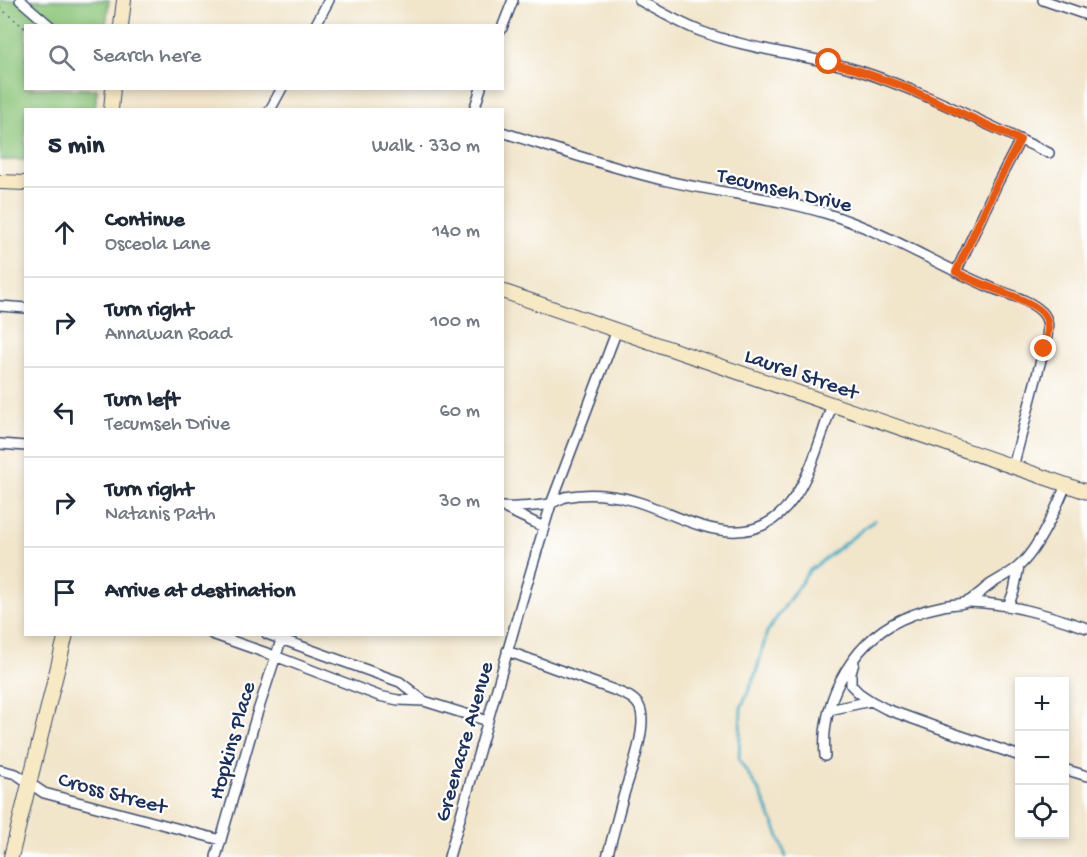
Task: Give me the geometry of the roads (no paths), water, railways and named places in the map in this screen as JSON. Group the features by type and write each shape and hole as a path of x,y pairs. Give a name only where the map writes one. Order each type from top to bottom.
{"street":[{"path":"20,0 48,24"},
{"path":"121,24 124,0"},
{"path":"316,24 329,0"},
{"path":"504,24 513,0"},
{"path":"639,0 683,24 710,34 758,48 829,62 884,79 1049,153"},
{"path":"1043,0 1087,15"},
{"path":"111,108 113,90"},
{"path":"271,108 281,90"},
{"path":"475,108 480,90"},
{"name":"Tecumseh Drive","path":"504,133 663,180 829,214 878,233 1040,310 1048,323 1047,337 1014,467"},
{"path":"956,272 1020,140"},
{"path":"0,182 24,183"},
{"name":"Laurel Street","path":"504,292 1087,492"},
{"path":"0,306 24,308"},
{"name":"Greenacre Avenue","path":"449,857 544,527 617,330"},
{"path":"504,508 552,504 561,498 580,495 611,496 715,529 742,531 758,528 772,521 783,511 800,489 814,459 832,404"},
{"path":"0,444 24,446"},
{"path":"968,602 993,582 1019,566 1026,558 1057,507 1066,485"},
{"path":"504,508 544,527"},
{"path":"1008,606 1014,591 1019,566"},
{"path":"825,756 824,739 829,710 840,681 864,647 883,630 909,616 944,605 968,602 1033,611 1087,628"},
{"path":"12,857 66,636"},
{"path":"218,636 379,696 398,700 424,701 488,721"},
{"path":"282,637 400,682 424,701"},
{"name":"Hopkins Place","path":"216,857 282,637"},
{"path":"507,651 614,690 629,697 639,705 642,711 639,742 607,857"},
{"path":"858,654 852,669 851,685 871,701 886,709 1015,754"},
{"path":"829,710 871,701"},
{"name":"Cross Street","path":"0,770 16,774 44,793 221,840"},
{"path":"1069,770 1087,776"}],"waterway":[{"path":"786,857 761,794 739,760 741,708 756,673 767,632 809,571 875,520"}]}
